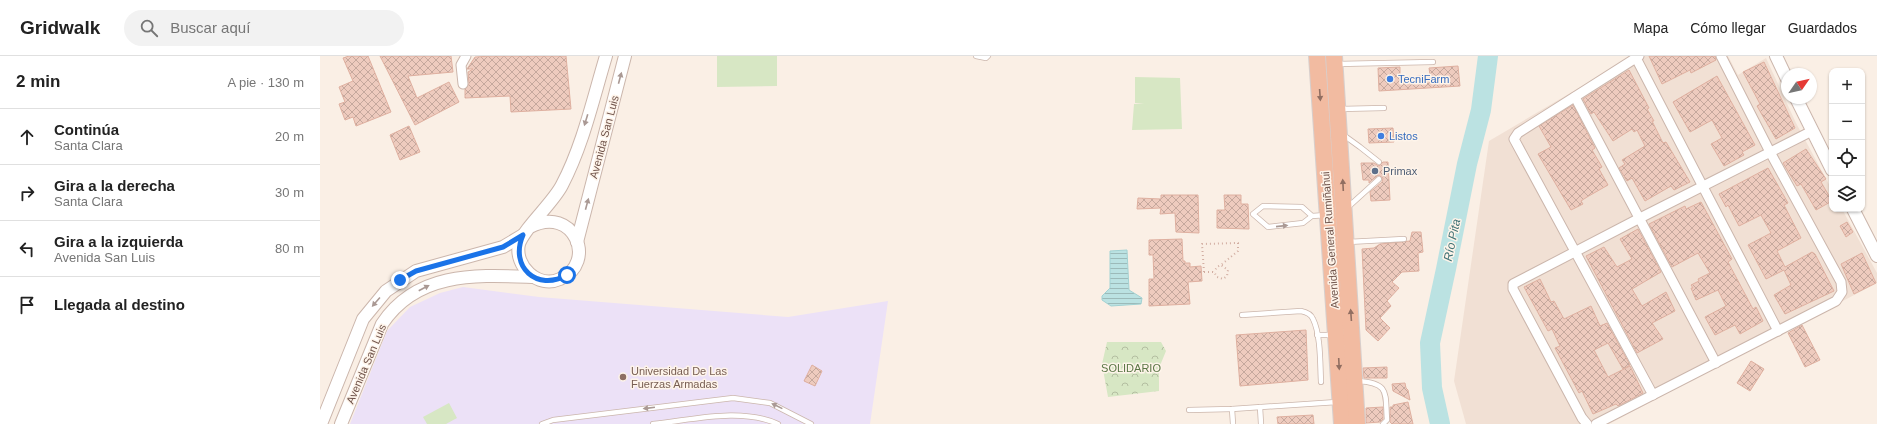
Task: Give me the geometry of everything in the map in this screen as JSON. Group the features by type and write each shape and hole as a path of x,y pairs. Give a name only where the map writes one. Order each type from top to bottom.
{"highway":[{"name":"Avenida General Rumiñahui","path":"1317,56 1337,213 1346,242 1357,424"},
{"name":"Avenida General Rumiñahui","path":"1335,60 1340,133 1337,213 1337,334 1342,424"}],"street":[{"path":"463,84 461,65 466,56"},
{"name":"Avenida San Luis","path":"321,424 363,319 386,291 416,271 503,247 526,231 554,198 569,170 579,146 606,56"},
{"name":"Avenida San Luis","path":"577,242 625,56"},
{"path":"1596,424 1836,301 1839,297 1842,287 1841,282 1770,152 1720,56"},
{"path":"1776,56 1782,68"},
{"path":"1653,395 1514,139 1518,133 1637,57 1778,331"},
{"path":"1575,97 1716,363"},
{"path":"1799,104 1829,164"},
{"path":"1586,424 1513,289 1513,284 1812,131"},
{"path":"1855,212 1877,255"},
{"path":"548,221 557,222 566,226 573,233 577,242 579,251 578,260 574,268 559,280 550,282 532,277 525,270 521,262 519,244 526,231 538,223 548,221"},
{"name":"Avenida San Luis","path":"341,424 382,324 400,303 412,294 435,282 483,275 532,277"}],"lane":[{"path":"976,56 986,58 988,56"},
{"path":"1335,60 1432,62"},
{"path":"1339,109 1384,108"},
{"path":"1340,133 1378,162"},
{"path":"1312,216 1302,207 1263,206 1253,214 1268,227 1304,223 1312,216 1337,213 1379,179"},
{"path":"1346,242 1404,239"},
{"path":"1242,314 1301,311 1308,313 1313,320 1317,335 1321,382"},
{"path":"1317,335 1337,334"},
{"path":"1355,381 1379,385 1385,391 1386,420 1383,424"},
{"path":"542,424 553,420 734,398 770,403 812,424"},
{"path":"1189,410 1232,409 1341,401"},
{"path":"1260,407 1261,424"},
{"path":"1232,409 1233,424"},
{"path":"653,424 734,415 767,419 778,424"}],"path":[{"path":"1238,243 1238,251 1221,264 1214,272 1203,272 1202,244 1238,243"},
{"path":"1214,272 1217,277 1223,279 1227,276 1228,270 1221,264"}],"shaded area":[{"path":"1633,56 1728,56 1738,75 1766,58 1781,90 1781,104 1787,104 1829,184 1829,212 1844,212 1877,273 1877,283 1609,424 1466,424 1454,381 1489,141"},
{"name":"Universidad De Las Fuerzas Armadas","path":"463,287 539,297 788,317 888,301 870,424 350,424 387,331 410,307 440,293"}],"green space":[{"path":"717,56 777,56 777,86 717,87"},
{"path":"1135,77 1180,78 1182,129 1132,130 1134,104 1144,104 1135,103"},
{"name":"SOLIDARIO","path":"1107,342 1161,342 1166,351 1159,368 1159,391 1108,397 1102,364"},
{"path":"449,403 457,418 446,424 427,424 423,417"}],"water":[{"path":"1127,250 1129,290 1142,298 1141,304 1111,306 1102,300 1102,296 1110,288 1110,251"}],"building":[{"path":"349,56 368,56 391,112 356,126 353,117 345,120 339,104 345,102 339,87 353,81 343,58"},
{"path":"380,56 451,56 453,72 408,76 417,98 449,82 459,102 415,125"},
{"path":"566,56 571,109 511,112 510,96 465,98 465,89 469,84 468,72 473,69 467,69 475,57"},
{"path":"1649,56 1715,56 1716,60 1691,73 1690,70 1662,84"},
{"path":"1764,62 1781,98 1781,104 1784,104 1795,128 1776,139 1757,106 1760,104 1743,72"},
{"path":"1458,66 1460,86 1379,91 1378,68 1400,67 1400,78 1430,75 1429,68"},
{"path":"1629,70 1649,108 1647,109 1654,121 1652,121 1663,143 1666,142 1690,182 1674,190 1671,186 1645,201 1632,178 1627,181 1619,168 1625,164 1622,160 1645,146 1637,130 1634,132 1632,129 1613,141 1594,112 1591,114 1583,99"},
{"path":"1717,76 1755,145 1742,152 1744,155 1724,166 1711,144 1722,138 1712,120 1690,132 1673,102"},
{"path":"1573,105 1595,148 1592,150 1602,167 1599,169 1608,185 1581,201 1583,204 1571,210 1538,154 1551,147 1539,126"},
{"path":"409,126 420,152 400,160 390,135"},
{"name":"Listos","path":"1393,128 1394,142 1369,143 1368,129"},
{"path":"1806,149 1826,179 1821,182 1829,196 1829,203 1816,210 1801,184 1797,186 1783,163"},
{"path":"1383,162 1388,162 1390,200 1371,201 1370,192 1382,182 1383,178 1378,175 1369,183 1369,180 1363,180 1361,163 1374,163 1379,166"},
{"path":"1768,168 1788,203 1784,205 1801,238 1777,251 1785,267 1812,252 1815,254 1834,291 1785,314 1774,295 1791,285 1784,270 1766,279 1748,245 1771,233 1761,215 1739,226 1728,205 1726,207 1719,194"},
{"path":"1161,195 1198,195 1199,233 1176,232 1175,213 1160,214 1161,208 1137,209 1138,198 1161,199"},
{"path":"1224,195 1241,195 1241,204 1248,204 1249,229 1217,228 1217,210 1225,210"},
{"path":"1701,202 1732,259 1728,262 1753,309 1756,307 1763,321 1740,334 1735,325 1715,335 1705,317 1726,306 1718,290 1696,300 1691,288 1693,288 1691,285 1699,281 1698,279 1710,273 1698,253 1672,267 1649,224 1685,206 1686,209"},
{"path":"1847,222 1853,232 1846,237 1840,226"},
{"path":"1638,229 1661,272 1632,289 1642,306 1666,292 1675,311 1652,323 1663,339 1637,353 1586,256 1604,247 1617,267 1632,259 1620,239"},
{"path":"1412,232 1421,232 1423,252 1418,253 1419,271 1402,272 1392,282 1399,288 1387,301 1391,306 1380,318 1390,328 1378,341 1366,330 1362,249 1374,248 1380,244 1410,241"},
{"path":"1182,239 1183,261 1185,261 1185,263 1190,263 1190,267 1201,266 1202,281 1188,282 1190,304 1149,306 1149,279 1154,279 1153,255 1149,255 1149,240"},
{"path":"1862,253 1876,283 1854,294 1841,264"},
{"path":"1540,279 1551,302 1554,301 1564,319 1591,306 1600,326 1607,323 1630,365 1623,369 1608,343 1594,350 1608,377 1630,366 1643,393 1618,406 1616,404 1593,414 1582,391 1579,393 1555,348 1560,346 1552,329 1548,331 1524,287"},
{"path":"1802,325 1820,360 1805,367 1788,333"},
{"path":"1306,330 1308,380 1240,386 1236,335"},
{"path":"1751,361 1764,369 1750,391 1737,383"},
{"path":"812,365 822,371 815,386 804,381"},
{"path":"1387,367 1387,378 1364,378 1363,368"},
{"path":"1405,383 1410,400 1393,391 1392,384"},
{"path":"1408,402 1413,424 1392,424 1390,422 1390,407"},
{"path":"1383,407 1383,419 1380,422 1366,423 1366,408"},
{"path":"1313,415 1314,424 1278,424 1277,417"}],"waterway":[{"name":"Río Pita","path":"1440,424 1432,388 1430,343 1467,164 1481,110 1488,56"}],"place":[{"name":"TecniFarm","path":"1390,79"},
{"name":"Listos","path":"1381,136"},
{"name":"Primax","path":"1375,171"},
{"name":"Universidad De Las Fuerzas Armadas","path":"623,377"}],"route":[{"path":"400,280 416,271 444,262 503,247 523,235 519,244 519,253 525,270 532,277 550,282 559,280 567,275"}]}
